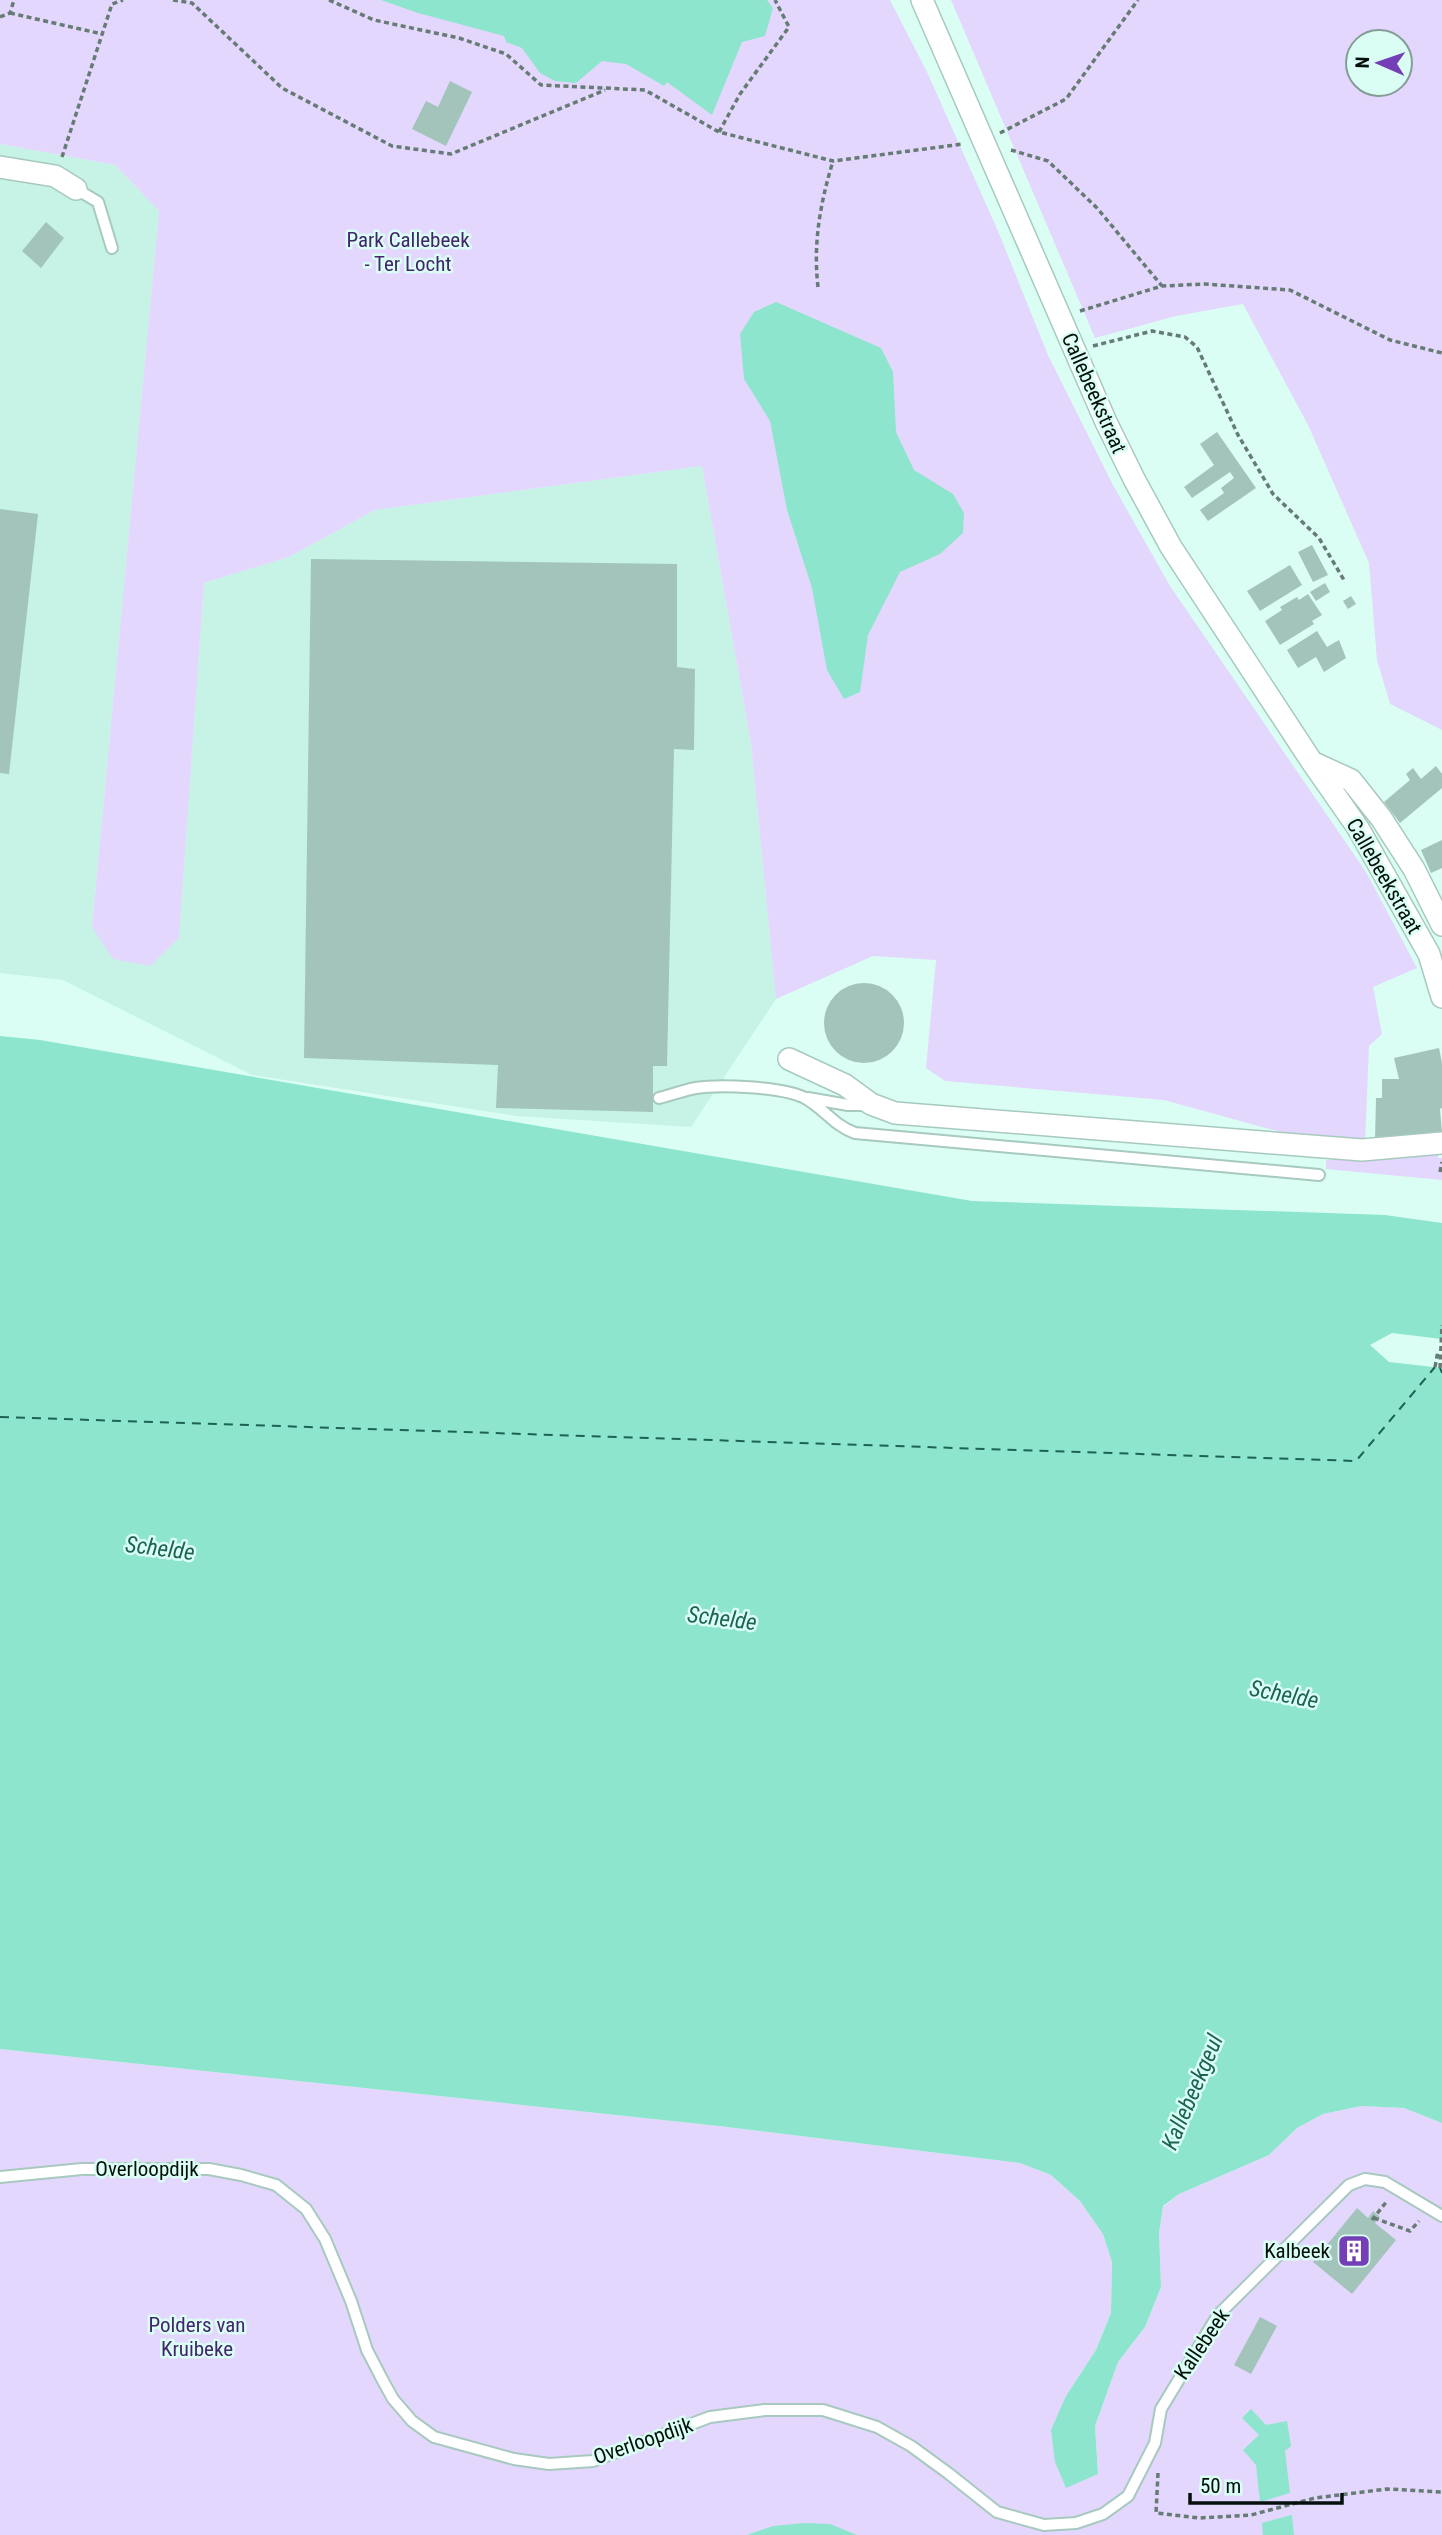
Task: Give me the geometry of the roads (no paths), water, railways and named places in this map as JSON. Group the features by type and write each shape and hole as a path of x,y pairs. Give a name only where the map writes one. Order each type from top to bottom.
{"street":[{"name":"Callebeekstraat","path":"922,0 1122,457 1171,547 1358,828 1429,954 1442,998"},
{"path":"0,167 55,176 76,189"},
{"name":"Callebeekstraat","path":"1312,762 1351,780 1381,818 1414,869 1442,925"},
{"path":"789,1059 845,1086 871,1104 895,1113 1362,1150 1442,1143"}],"lane":[{"path":"76,189 98,202 112,248"},
{"path":"659,1098 696,1087 752,1088 785,1091 848,1105 871,1104"},
{"path":"803,1097 842,1128 855,1133 1319,1175"},
{"name":"Overloopdijk","path":"0,2177 82,2169 209,2169 276,2185 306,2209 325,2239 351,2301 367,2350 393,2399 412,2421 433,2438 481,2452 549,2464 593,2461 710,2417 765,2410 823,2410 877,2427 911,2446 997,2512 1044,2525 1076,2523 1103,2514 1128,2496 1156,2443"},
{"name":"Kallebeek","path":"1156,2443 1161,2409 1218,2315 1349,2185 1365,2179 1385,2182 1442,2216"}],"water":[{"path":"381,0 767,0 773,8 765,36 742,42 712,115 667,82 664,86 626,64 602,61 576,83 555,81 540,73 522,48 506,42 504,36"},
{"path":"776,302 881,348 893,372 896,432 914,470 953,494 964,513 963,533 940,554 900,572 868,635 860,692 844,699 827,670 812,588 787,510 770,421 744,379 740,334 754,312"},
{"path":"0,1036 40,1040 972,1201 1385,1215 1442,1223 1442,2123 1404,2108 1361,2106 1323,2114 1297,2128 1269,2155 1179,2194 1163,2206 1159,2233 1161,2287 1145,2327 1118,2362 1095,2426 1098,2474 1066,2488 1055,2462 1051,2430 1066,2396 1096,2350 1111,2313 1112,2262 1103,2234 1080,2201 1051,2175 1020,2163 719,2126 0,2049"},
{"path":"1251,2409 1266,2425 1287,2421 1291,2446 1285,2451 1290,2493 1260,2502 1256,2465 1243,2450 1259,2435 1242,2418"},
{"path":"1292,2515 1294,2535 1263,2535 1262,2523"},
{"path":"830,2524 857,2535 747,2535 773,2526"}],"place":[{"name":"Kalbeek","path":"1354,2251"}],"park label":[{"name":"Park Callebeek - Ter Locht","path":"408,252"},
{"name":"Polders van Kruibeke","path":"197,2337"}],"water label":[{"name":"Schelde","path":"160,1548"},
{"name":"Schelde","path":"722,1618"},
{"name":"Schelde","path":"1284,1694"},
{"name":"Kallebeekgeul","path":"1192,2092"}]}
